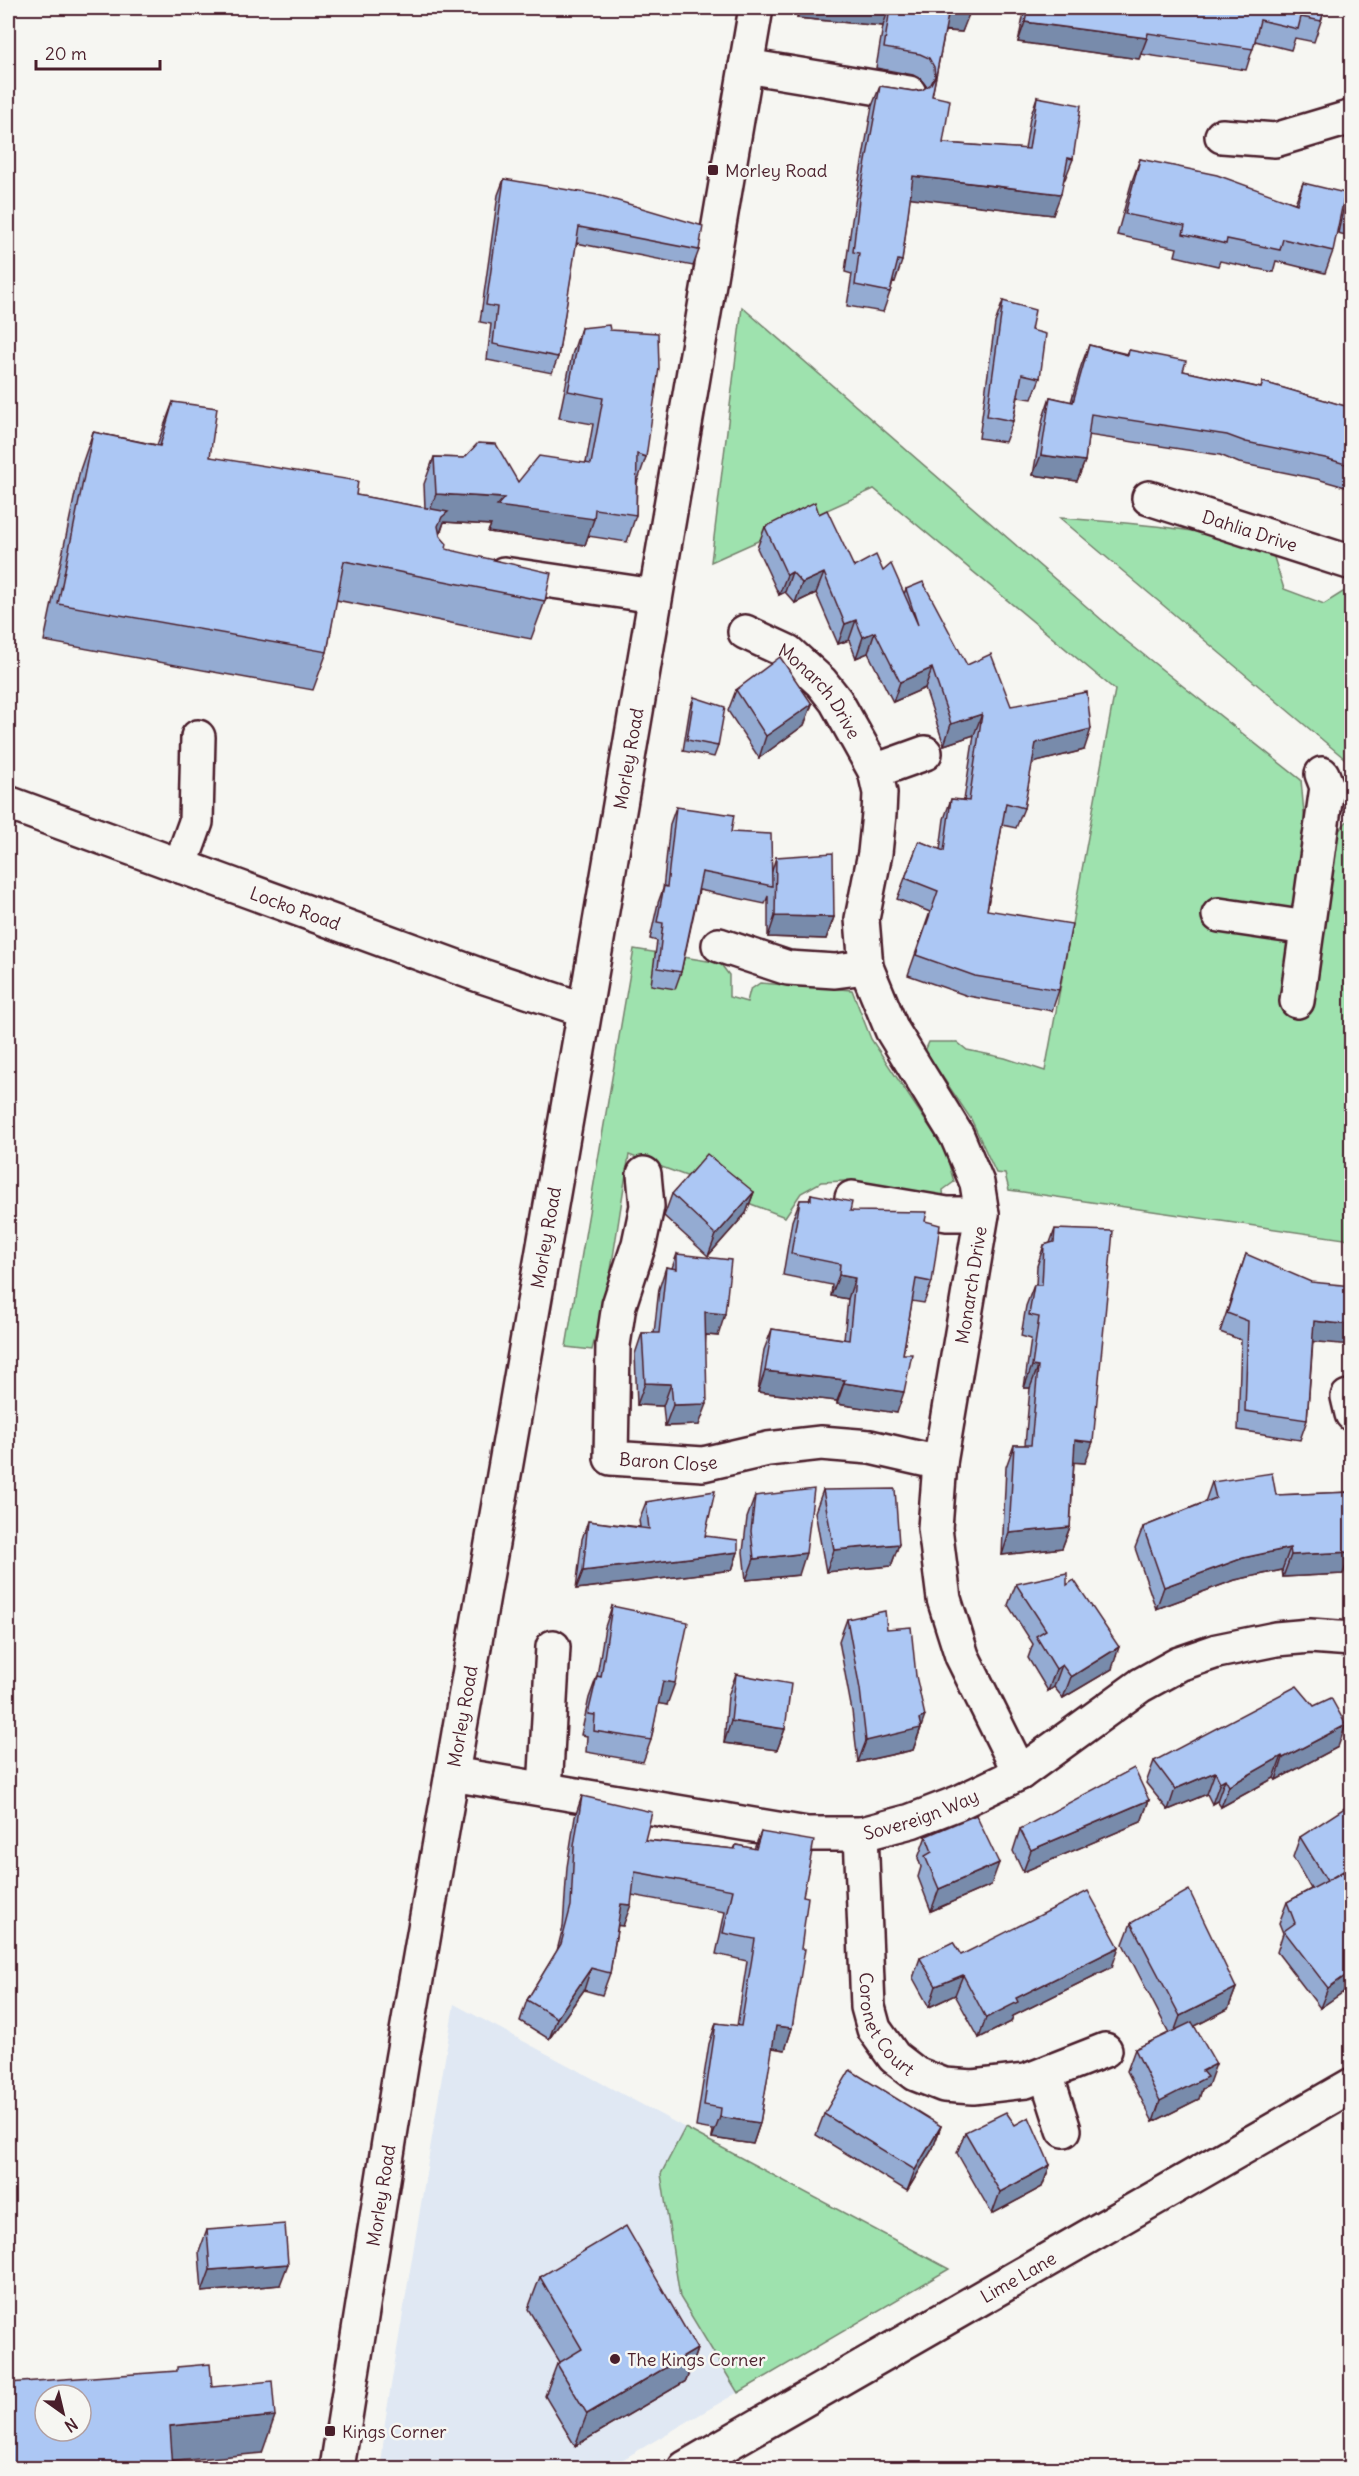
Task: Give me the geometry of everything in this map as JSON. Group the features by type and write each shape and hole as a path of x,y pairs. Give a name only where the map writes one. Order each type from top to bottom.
{"street":[{"name":"Morley Road","path":"337,2469 402,2060 585,1010 756,8"},
{"path":"746,66 909,93"},
{"path":"1222,136 1275,140 1352,117"},
{"name":"Dahlia Drive","path":"1149,498 1352,563"},
{"path":"478,571 655,596"},
{"name":"Monarch Drive","path":"745,632 788,652 821,682 836,701 875,771 880,793 879,814 862,920 866,967 892,1030 957,1136 978,1183 982,1214 972,1285 940,1463 935,1528 944,1599 962,1656 1020,1773"},
{"path":"180,866 196,822 198,737"},
{"path":"875,771 925,753"},
{"path":"1297,1000 1327,787 1322,774"},
{"name":"Locko Road","path":"8,803 479,975 585,1010"},
{"path":"1219,915 1307,928"},
{"path":"719,945 788,969 835,971 866,967"},
{"name":"Baron Close","path":"644,1174 647,1206 639,1244 619,1305 613,1345 611,1458 703,1464 768,1449 820,1443 870,1447 940,1463"},
{"path":"852,1198 947,1214 982,1214"},
{"name":"Sovereign Way","path":"452,1774 807,1834 861,1834 911,1821 958,1803 1020,1773 1141,1685 1179,1664 1217,1651 1276,1639 1310,1636 1352,1639"},
{"path":"545,1790 554,1647"},
{"name":"Coronet Court","path":"861,1834 868,2007 874,2029 894,2057 916,2074 944,2085 973,2087 1026,2081 1105,2050"},
{"path":"1046,2074 1064,2130"},
{"name":"Lime Lane","path":"685,2469 1352,2085"}],"shaded area":[{"path":"454,2004 949,2269 608,2468 385,2468 382,2457 385,2422"}],"green space":[{"path":"742,307 1125,640 1301,780 1305,825 1336,834 1348,820 1351,822 1351,1240 1009,1190 1005,1174 996,1173 971,1119 925,1051 929,1042 957,1042 967,1050 1005,1058 1045,1071 1115,690 874,489 711,562"},
{"path":"1060,518 1167,527 1245,541 1271,548 1284,589 1324,604 1343,592 1351,590 1351,764"},
{"path":"634,949 720,963 729,975 729,997 747,1002 750,990 760,983 852,990 871,1039 945,1150 954,1182 943,1190 944,1202 892,1196 845,1181 821,1182 801,1193 785,1217 700,1181 629,1155 610,1276 592,1350 566,1347"},
{"path":"685,2128 949,2269 738,2393 680,2297 661,2174"}],"building":[{"path":"890,8 970,8 970,12 949,10 932,96 950,100 943,143 1029,149 1037,97 1081,105 1073,159 1068,158 1061,194 913,176 902,261 898,260 890,292 855,285 859,253 853,252 859,199 880,86 913,91 922,90 931,84 935,76 934,67 929,58 920,54 884,48"},
{"path":"1028,8 1325,8 1321,21 1301,17 1298,29 1260,20 1253,49 1148,33 1147,38 1025,22"},
{"path":"1140,159 1217,175 1297,204 1303,183 1345,193 1333,251 1283,239 1280,250 1227,239 1226,244 1183,234 1185,226 1125,214"},
{"path":"504,179 598,195 703,226 699,250 579,227 558,357 493,344 497,307 486,305"},
{"path":"1352,184 1352,213 1346,212"},
{"path":"1003,301 1035,310 1031,330 1046,334 1040,378 1022,374 1013,421 987,416"},
{"path":"609,325 610,330 658,333 659,368 646,457 637,454 636,515 595,509 594,519 497,506 504,498 436,494 434,457 464,458 478,443 496,444 518,482 539,456 591,464 603,398 568,391 581,328"},
{"path":"1089,345 1128,355 1129,350 1186,361 1183,371 1261,388 1263,382 1352,408 1352,466 1325,458 1246,442 1227,435 1091,414 1085,461 1041,455 1050,397 1073,402"},
{"path":"173,402 217,408 210,457 358,481 356,495 448,512 442,517 438,526 440,536 447,544 446,549 551,573 545,601 344,561 327,652 58,604 93,432 160,446"},
{"path":"815,502 819,514 827,510 854,567 876,555 883,571 891,564 918,625 906,589 923,582 967,665 991,654 1011,706 1087,692 1091,729 1036,743 1024,808 1006,803 987,910 1072,924 1059,990 975,976 916,955 938,891 905,878 919,841 944,851 951,799 969,801 982,714 951,724 932,668 900,682 875,632 863,637 856,620 845,624 824,573 802,583 792,572 787,575 765,527"},
{"path":"780,657 812,704 766,736 736,690"},
{"path":"694,697 725,707 718,746 687,740"},
{"path":"676,807 734,815 731,832 771,834 772,886 702,872 681,972 658,968 663,923 657,922 664,886 667,887"},
{"path":"833,853 834,917 775,916 776,857"},
{"path":"707,1154 754,1192 716,1235 672,1194"},
{"path":"811,1194 852,1202 850,1211 927,1212 925,1221 940,1225 932,1282 916,1279 903,1354 912,1354 904,1392 844,1383 845,1380 765,1371 772,1329 849,1340 855,1278 839,1275 840,1264 791,1254 800,1200 811,1200"},
{"path":"1055,1229 1113,1231 1093,1442 1075,1440 1070,1527 1009,1533 1014,1445 1031,1445 1038,1367 1032,1366 1039,1317 1029,1315 1034,1285 1042,1285 1044,1245 1054,1242"},
{"path":"677,1254 731,1260 725,1314 705,1312 707,1404 673,1405 671,1384 645,1383 642,1333 659,1333 666,1267 677,1269"},
{"path":"1246,1254 1311,1282 1352,1286 1352,1325 1314,1321 1307,1420 1245,1411 1248,1321 1227,1313"},
{"path":"1272,1473 1276,1495 1352,1492 1351,1552 1291,1555 1290,1548 1243,1558 1164,1587 1143,1527 1216,1498 1212,1482"},
{"path":"814,1489 806,1553 754,1559 751,1531 755,1496"},
{"path":"895,1489 899,1544 834,1550 823,1490"},
{"path":"715,1491 705,1536 738,1540 738,1552 583,1571 588,1521 649,1529 646,1502"},
{"path":"1067,1573 1067,1585 1074,1580 1119,1647 1071,1677 1062,1665 1056,1669 1036,1636 1046,1630 1016,1584"},
{"path":"612,1606 688,1622 675,1683 663,1681 651,1740 594,1731 595,1715 588,1714 597,1676 601,1677"},
{"path":"885,1611 887,1629 911,1627 916,1676 925,1716 919,1719 921,1728 866,1741 860,1689 847,1619"},
{"path":"736,1674 791,1684 785,1729 731,1721"},
{"path":"1297,1686 1314,1706 1331,1698 1346,1725 1283,1758 1282,1756 1229,1786 1225,1779 1220,1782 1215,1772 1175,1789 1154,1761"},
{"path":"1134,1768 1149,1800 1031,1850 1020,1829"},
{"path":"582,1796 652,1812 645,1840 735,1849 736,1845 756,1849 761,1832 814,1841 803,1896 808,1897 801,1949 805,1949 792,2028 776,2026 760,2123 720,2117 721,2108 704,2105 716,2023 741,2026 755,1939 723,1933 733,1890 635,1872 631,1905 621,1904 610,1973 591,1968 557,2018 527,2000 561,1944 571,1906 574,1846"},
{"path":"1346,1807 1352,1816 1352,1866 1328,1880 1349,1869 1352,1872 1352,1971 1328,1988 1284,1931 1295,1923 1287,1902 1327,1881 1300,1837"},
{"path":"976,1815 999,1863 939,1889 925,1856 932,1852 926,1836"},
{"path":"1189,1890 1236,1988 1180,2016 1131,1923"},
{"path":"1088,1891 1119,1947 1016,1998 1018,2002 986,2018 963,1975 936,1986 920,1958 953,1942 961,1955"},
{"path":"1192,2022 1216,2064 1202,2071 1207,2077 1160,2101 1135,2049"},
{"path":"850,2070 941,2126 915,2170 824,2114"},
{"path":"1006,2112 1015,2125 1029,2117 1050,2165 1000,2192 965,2132"},
{"path":"285,2224 288,2264 210,2270 207,2230"},
{"name":"The Kings Corner","path":"626,2226 697,2349 587,2414 557,2364 582,2349 540,2277"},
{"path":"210,2364 212,2387 272,2381 275,2416 170,2426 173,2469 8,2469 8,2383 177,2371 177,2367"}],"place":[{"name":"Morley Road","path":"713,170"},
{"name":"The Kings Corner","path":"615,2359"},
{"name":"Kings Corner","path":"330,2431"}]}
